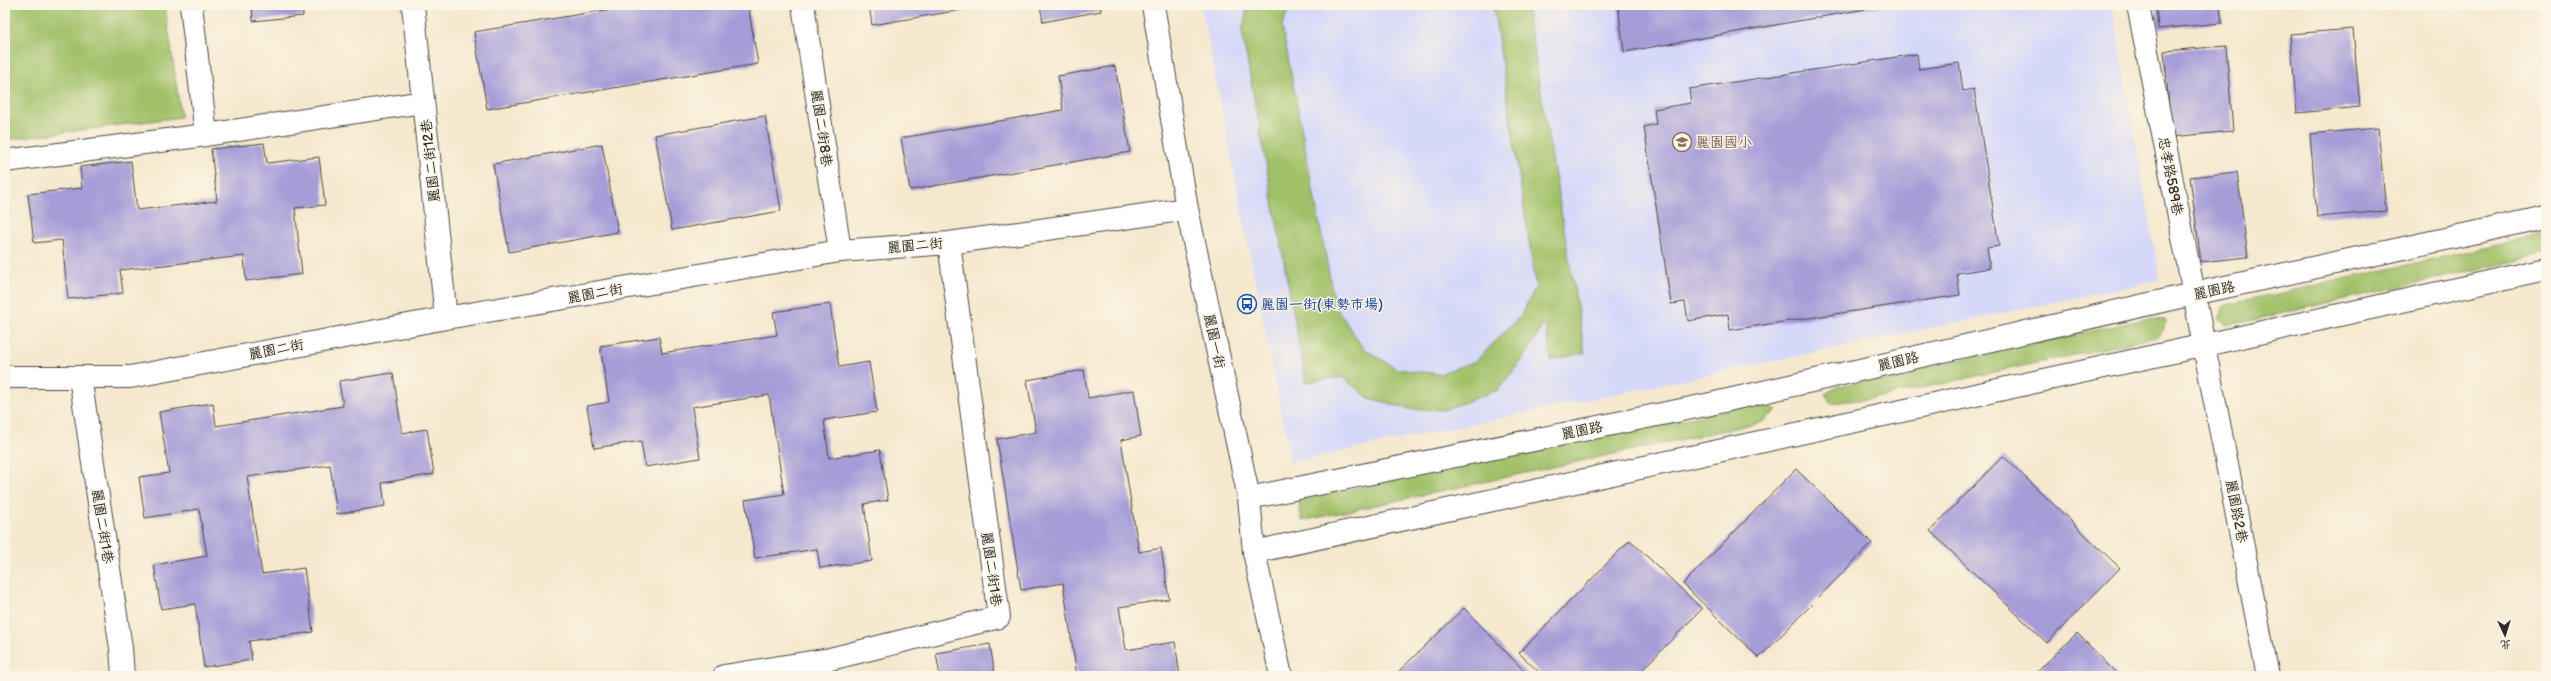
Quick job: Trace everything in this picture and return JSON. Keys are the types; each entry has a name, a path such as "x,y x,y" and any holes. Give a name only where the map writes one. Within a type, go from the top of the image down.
{"street":[{"path":"191,5 206,135"},
{"name":"麗園二街12巷","path":"413,5 446,318"},
{"name":"麗園二街8巷","path":"803,5 840,251"},
{"name":"麗園一街","path":"1153,5 1187,209 1249,498 1254,552 1281,676"},
{"name":"忠孝路589巷","path":"2138,5 2193,294 2205,346"},
{"path":"5,161 206,135 423,102"},
{"name":"麗園二街","path":"5,377 130,377 446,318 840,251 949,243 1187,209"},
{"name":"麗園路","path":"1249,498 1706,405 2193,294 2546,217"},
{"name":"麗園二街1巷","path":"724,676 830,659 999,618 949,243"},
{"path":"1254,552 2205,346 2546,269"},
{"name":"麗園路2巷","path":"2205,346 2268,676"},
{"name":"麗園二街1巷","path":"80,377 122,648 123,676"}],"shaded area":[{"name":"麗園國小","path":"1201,5 2112,5 2160,280 1291,462"}],"green space":[{"path":"5,5 165,5 181,117 5,140"},
{"path":"1248,5 1290,5 1282,26 1335,306 1363,348 1397,369 1439,374 1476,361 1521,315 1536,287 1493,5 1526,5 1585,353 1551,360 1545,322 1523,359 1498,390 1444,410 1410,409 1369,398 1342,377 1306,382 1242,32"},
{"path":"2546,234 2546,254 2225,326 2218,318 2223,306"},
{"path":"2146,319 2165,320 2164,329 2157,337 1875,398 1831,403 1825,394 1836,387"},
{"path":"1760,403 1777,410 1762,422 1302,521 1298,500"}],"building":[{"path":"252,5 302,5 303,16 253,21"},
{"path":"635,5 748,5 758,64 487,109 474,32"},
{"path":"869,5 985,5 985,6 872,25"},
{"path":"1040,5 1100,5 1101,11 1043,22"},
{"path":"1618,5 1882,5 1882,6 1624,52"},
{"path":"2156,5 2220,5 2222,23 2158,29"},
{"path":"2353,29 2360,107 2297,113 2290,34"},
{"path":"2226,46 2233,131 2172,137 2164,51"},
{"path":"1917,54 1919,69 1959,63 1963,91 1974,89 1999,246 1987,248 1990,268 1957,273 1960,295 1730,330 1728,314 1688,321 1685,302 1671,304 1644,127 1656,124 1654,109 1691,103 1689,89"},
{"path":"1115,66 1130,152 910,190 901,138 1063,110 1058,76"},
{"path":"765,116 781,211 672,230 655,135"},
{"path":"2378,128 2386,211 2317,217 2310,134"},
{"path":"264,143 267,163 319,157 325,205 295,208 302,274 246,281 244,256 120,270 123,293 68,299 62,240 34,243 28,194 82,188 80,167 131,161 137,210 217,201 211,149"},
{"path":"602,144 618,232 509,252 493,164"},
{"path":"2237,172 2248,257 2201,262 2190,177"},
{"path":"830,304 839,367 869,362 877,412 824,420 829,458 880,450 888,500 864,504 872,561 820,568 817,549 755,558 745,500 784,494 769,395 692,407 700,458 645,467 641,441 594,448 587,406 609,402 600,346 659,337 662,353 777,335 773,312"},
{"path":"1084,370 1088,398 1134,390 1141,436 1121,440 1139,552 1161,548 1169,599 1119,607 1126,650 1175,642 1180,676 1077,676 1063,583 1021,590 997,439 1036,432 1027,380"},
{"path":"393,373 402,433 427,429 434,474 382,483 385,506 337,514 330,465 247,477 262,574 304,568 313,632 249,641 252,660 204,667 195,604 161,609 154,565 207,556 199,509 145,518 139,477 169,473 159,412 213,403 216,426 343,406 339,381"},
{"path":"2003,456 2120,568 2047,643 1930,531"},
{"path":"1796,469 1872,543 1759,658 1683,584"},
{"path":"1630,540 1702,609 1636,676 1543,676 1519,653"},
{"path":"1464,608 1529,676 1394,676"},
{"path":"2077,633 2119,676 2033,676"},
{"path":"990,644 995,676 940,676 936,653"},
{"path":"838,671 839,676 810,676 810,675"}],"place":[{"name":"麗園國小","path":"1682,142"},
{"name":"麗園一街(東勢市場)","path":"1247,304"}]}
